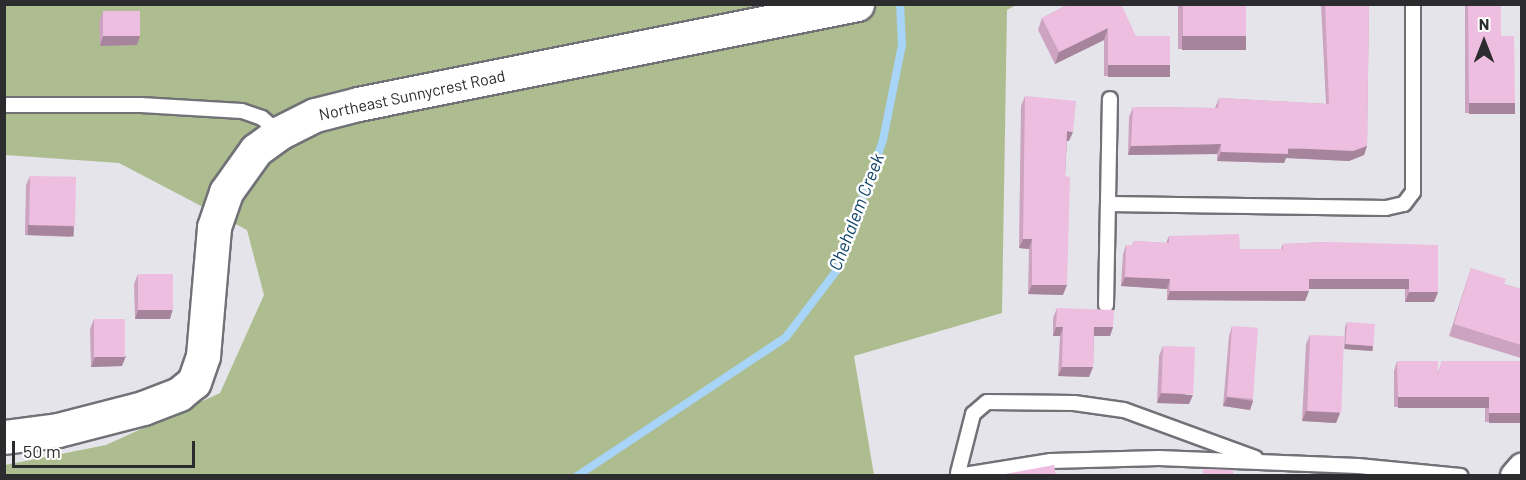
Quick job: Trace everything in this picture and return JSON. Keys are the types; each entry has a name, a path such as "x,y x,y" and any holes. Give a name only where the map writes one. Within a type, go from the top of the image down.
{"street":[{"name":"Northeast Sunnycrest Road","path":"4,437 58,430 143,408 178,394 194,382 203,356 214,227 226,192 256,150 279,133 315,115 358,104 767,25 857,4"},
{"path":"1515,476 1521,468"}],"lane":[{"path":"1108,204 1386,208 1404,204 1413,192 1413,4"},
{"path":"1106,305 1110,99"},
{"path":"4,105 141,105 242,111 262,118 279,133"},
{"path":"1265,462 1124,410 1074,403 987,402 973,414 958,474 1052,461 1159,458 1265,462 1461,476"}],"green space":[{"path":"4,5 1016,5 1007,10 1002,313 854,356 874,475 5,475 5,465 106,445 220,393 264,295 247,230 119,163 5,155"}],"building":[{"path":"1069,4 1121,4 1136,36 1170,36 1170,65 1108,65 1108,28 1059,52 1042,18"},
{"path":"1183,4 1246,4 1246,36 1183,36"},
{"path":"1325,4 1369,4 1367,146 1353,151 1288,148 1288,154 1221,152 1221,144 1131,146 1133,107 1218,108 1219,98 1329,104"},
{"path":"1468,4 1501,4 1501,36 1514,36 1515,103 1469,103"},
{"path":"103,11 140,11 140,36 103,36"},
{"path":"1025,96 1076,101 1073,132 1067,131 1065,176 1070,177 1067,285 1032,285 1032,239 1023,239"},
{"path":"30,176 76,177 75,226 29,225"},
{"path":"1239,234 1240,249 1283,249 1283,244 1328,242 1438,245 1438,292 1409,292 1409,279 1309,279 1309,291 1170,291 1170,279 1125,277 1126,245 1133,245 1134,241 1169,243 1169,236"},
{"path":"1471,268 1506,279 1504,284 1521,289 1521,345 1454,324"},
{"path":"138,274 173,274 173,310 138,310"},
{"path":"1057,308 1114,310 1113,327 1094,327 1093,367 1062,367 1063,327 1056,327"},
{"path":"94,319 125,319 125,357 94,357"},
{"path":"1347,322 1375,324 1373,346 1345,344"},
{"path":"1232,326 1258,328 1253,399 1227,397"},
{"path":"1310,335 1344,336 1341,412 1307,411"},
{"path":"1163,346 1195,347 1193,394 1161,393"},
{"path":"1397,361 1438,361 1438,375 1442,361 1521,361 1521,413 1489,413 1489,397 1398,397"},
{"path":"1054,465 1056,476 994,476"},
{"path":"1203,469 1233,470 1233,476 1203,476"}],"waterway":[{"name":"Chehalem Creek","path":"577,476 786,337 837,270 883,140 902,45 900,4"}]}
